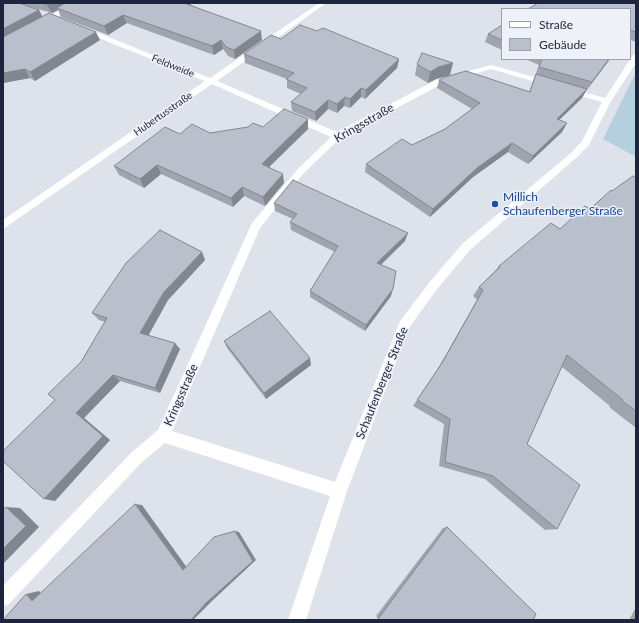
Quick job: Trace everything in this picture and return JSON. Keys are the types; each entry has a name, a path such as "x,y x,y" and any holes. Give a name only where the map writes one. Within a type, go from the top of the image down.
{"street":[{"path":"33,28 77,3"},
{"name":"Hubertusstraße","path":"3,225 323,3"},
{"name":"Feldweide","path":"73,26 211,81 337,136"},
{"name":"Schaufenberger Straße","path":"297,620 339,491 404,325 433,286 466,247 586,143 607,101 636,57"},
{"name":"Kringsstraße","path":"3,598 137,457 163,435 256,226 300,172 337,136 439,82 491,67 607,101"},
{"name":"Kringsstraße","path":"163,435 339,491"}],"shaded area":[{"path":"636,72 636,157 603,139"}],"building":[{"path":"3,3 19,3 39,10 3,29"},
{"path":"65,3 184,3 261,31 234,50 226,47 221,40 212,46 123,15 104,26 57,8"},
{"path":"538,3 636,3 636,32 631,30 631,8 530,8"},
{"path":"49,13 96,32 30,72 25,69 3,73 3,37"},
{"path":"300,25 317,31 323,28 399,59 366,90 361,88 350,99 345,97 337,104 328,100 315,112 291,102 307,88 286,79 294,73 244,54 271,35 281,39"},
{"path":"501,26 501,40 488,34"},
{"path":"422,53 453,63 438,67 430,72 417,64"},
{"path":"542,60 608,60 592,82 539,67"},
{"path":"466,71 530,92 536,74 587,89 557,119 567,123 533,156 512,143 477,168 433,209 366,164 402,139 412,145 445,129 480,103 439,80"},
{"path":"284,109 308,119 262,164 283,174 263,197 242,187 231,198 157,165 140,179 114,166 165,127 180,134 192,124 210,133 248,127 253,123 263,127"},
{"path":"633,176 636,178 636,411 567,355 527,444 580,485 557,529 493,476 445,462 450,419 417,400 442,363 483,290 479,287 500,267 499,266 551,223 560,229 585,206 590,209 611,190 612,191"},
{"path":"293,180 408,233 377,263 396,271 393,289 366,325 310,291 338,246 290,222 297,214 274,203"},
{"path":"160,230 202,252 164,292 140,333 175,343 155,388 113,375 76,413 103,436 44,499 3,461 3,451 55,400 48,394 81,362 107,318 92,313 126,263"},
{"path":"270,311 310,358 264,393 224,341"},
{"path":"135,504 183,570 214,537 235,531 253,561 206,603 191,620 3,620 26,594 32,601"},
{"path":"6,507 26,526 3,549 3,510"},
{"path":"447,527 536,614 533,620 378,619"}],"place":[{"name":"Millich Schaufenberger Straße","path":"495,204"}]}
